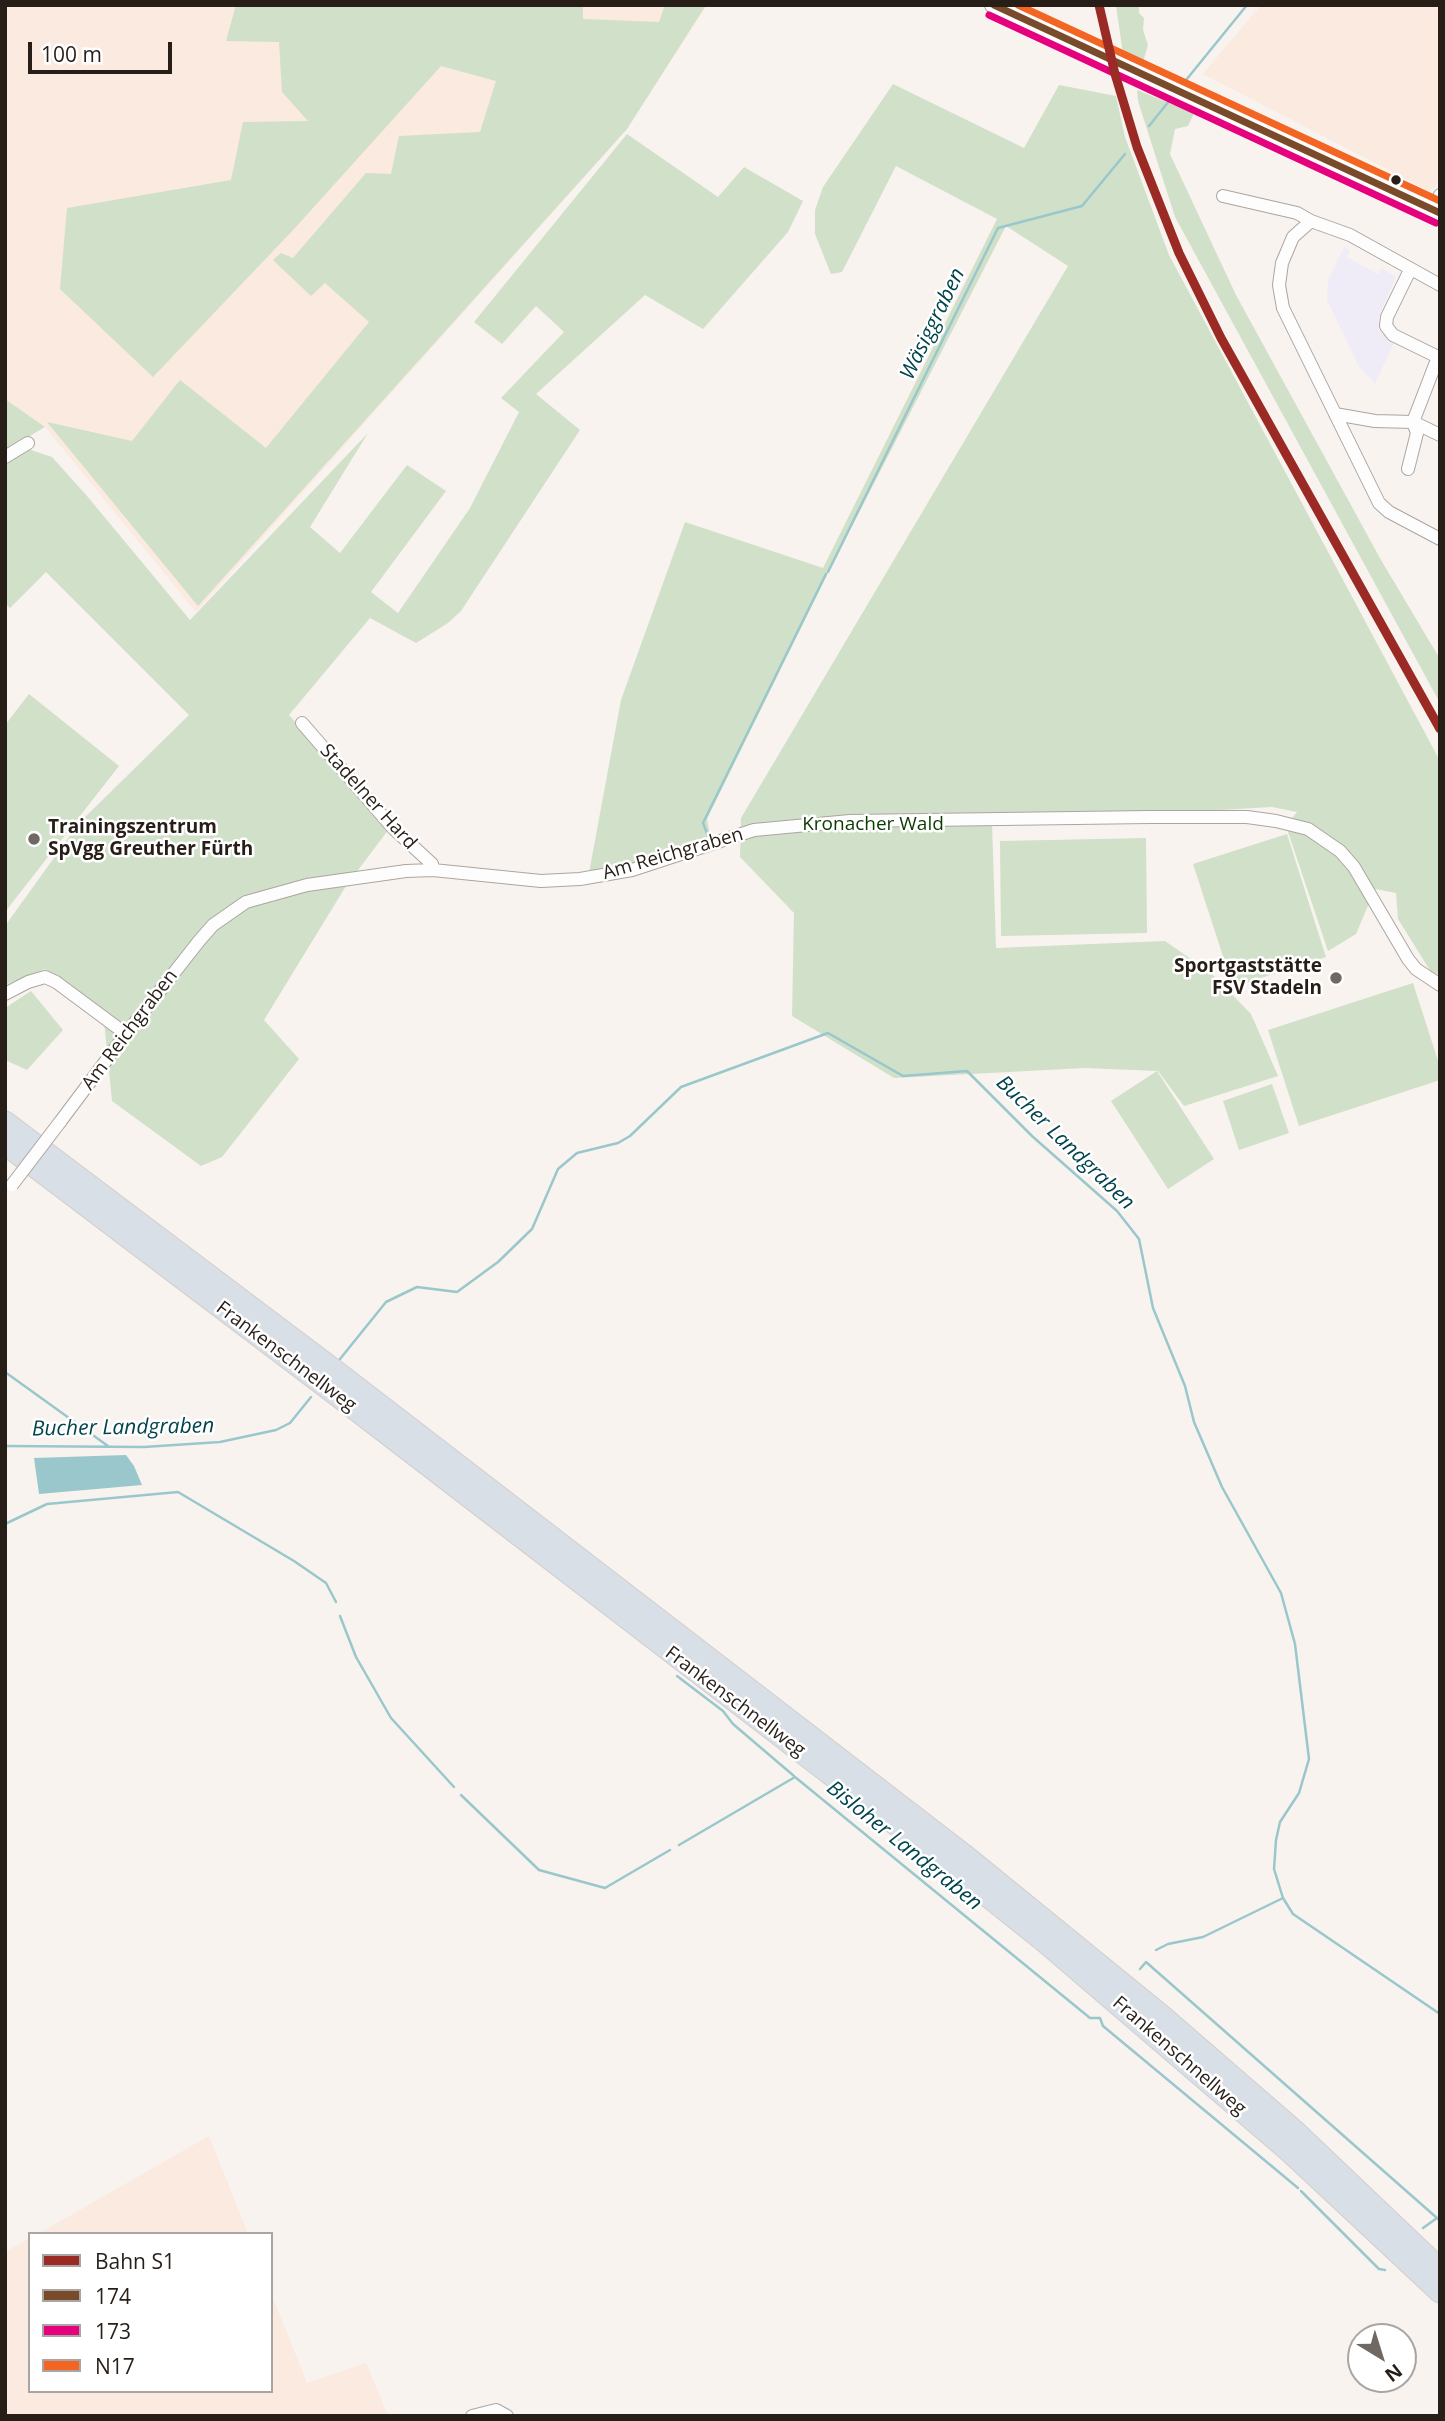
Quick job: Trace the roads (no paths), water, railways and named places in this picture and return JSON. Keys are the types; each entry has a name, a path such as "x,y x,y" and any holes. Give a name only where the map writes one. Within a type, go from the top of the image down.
{"highway":[{"name":"Frankenschnellweg","path":"5,1122 342,1376 973,1862 1162,2016 1297,2133 1440,2269"},
{"name":"Frankenschnellweg","path":"5,1144 334,1393 1045,1942 1290,2152 1440,2292"}],"main road":[{"path":"993,5 1437,206"}],"street":[{"path":"1223,196 1297,213 1350,235 1440,285"},
{"path":"1311,220 1293,237 1282,262 1279,285 1283,308 1379,503 1389,512 1440,539"},
{"path":"1408,469 1416,433 1413,422 1439,357 1393,335 1387,326 1387,317 1410,270"},
{"path":"1335,414 1375,421 1413,422 1440,435"},
{"path":"5,457 28,443"},
{"name":"Stadelner Hard","path":"302,723 393,828 432,864 433,870"},
{"name":"Am Reichgraben","path":"8,1189 213,925 246,902 307,885 406,871 433,870 541,881 580,879 632,870 754,830 850,821 1247,817 1308,829 1340,851 1354,867 1408,959 1416,969 1440,985"},
{"path":"5,994 45,977 56,982 126,1034"},
{"path":"472,2416 496,2410 507,2416"}],"water":[{"path":"126,1455 142,1485 39,1494 34,1458"}],"waterway":[{"name":"Wäsiggraben","path":"1182,85 1247,5"},
{"name":"Wäsiggraben","path":"1149,126 1173,96"},
{"name":"Wäsiggraben","path":"828,572 998,228 1082,206 1125,154"},
{"name":"Wäsiggraben","path":"708,836 703,823 826,574"},
{"name":"Bucher Landgraben","path":"340,1359 386,1302 417,1287 457,1292 498,1262 532,1229 558,1169 577,1153 618,1143 630,1136 681,1087 828,1033 903,1076 967,1071 1032,1136 1117,1211 1139,1239 1153,1308 1185,1386 1194,1422 1222,1487 1281,1593 1295,1644 1309,1759 1299,1793 1280,1822 1276,1840 1274,1869 1283,1898 1293,1914 1440,2014"},
{"path":"5,1372 108,1446"},
{"name":"Bucher Landgraben","path":"5,1446 144,1447 220,1442 276,1430 290,1423 311,1397"},
{"name":"Bisloher Landgraben","path":"5,1524 47,1504 178,1492 326,1583 336,1602"},
{"name":"Bisloher Landgraben","path":"340,1616 356,1657 391,1718 454,1787"},
{"path":"677,1676 723,1711 733,1724 794,1776"},
{"name":"Bisloher Landgraben","path":"679,1845 795,1777 1090,2018 1100,2018 1103,2026 1298,2188"},
{"name":"Bisloher Landgraben","path":"461,1795 539,1870 605,1888 670,1850"},
{"name":"Bisloher Landgraben","path":"1156,1950 1168,1944 1203,1937 1283,1898"},
{"path":"1140,1969 1146,1962 1437,2218"},
{"path":"1301,2191 1379,2269 1385,2270"},
{"path":"1423,2228 1437,2218 1440,2221"}],"rail line":[{"name":"S1","path":"1099,5 1115,74 1137,147 1179,253 1221,338 1440,729"}],"place":[{"name":"Trainingszentrum SpVgg Greuther Fürth","path":"34,839"},
{"name":"Sportgaststätte FSV Stadeln","path":"1336,978"}],"park label":[{"name":"Kronacher Wald","path":"873,825"}]}
